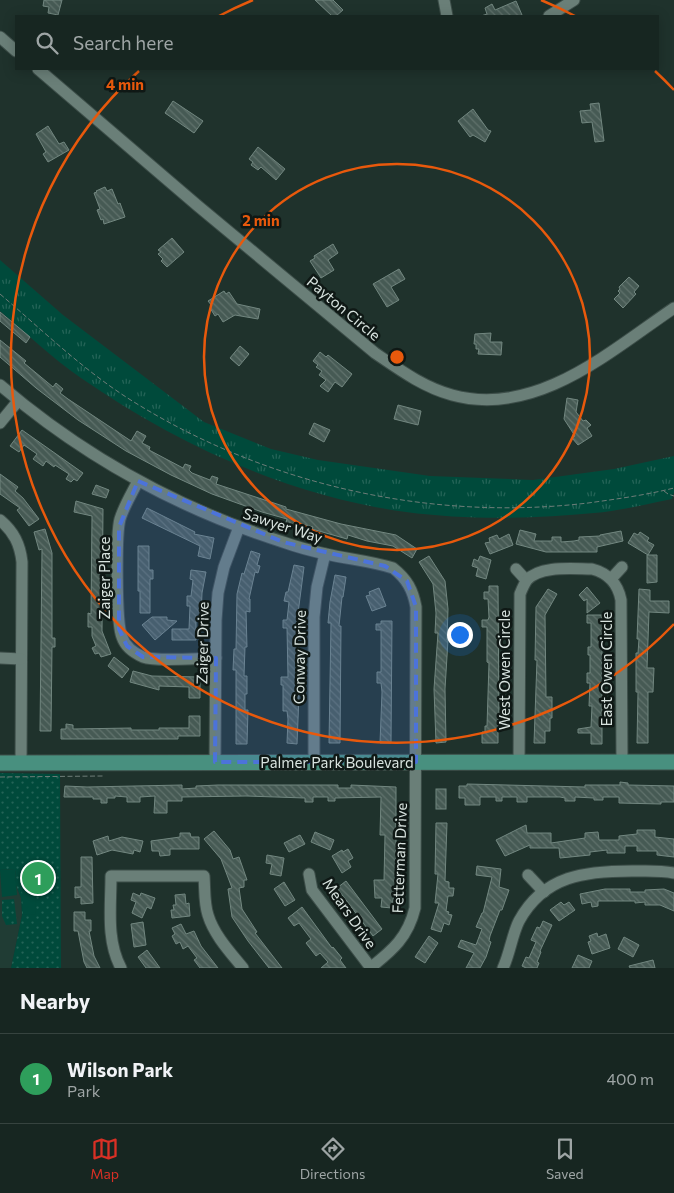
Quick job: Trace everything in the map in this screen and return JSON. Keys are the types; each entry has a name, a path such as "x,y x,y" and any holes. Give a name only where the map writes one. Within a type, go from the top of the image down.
{"main road":[{"name":"Palmer Park Boulevard","path":"0,763 674,762"}],"street":[{"path":"444,0 447,15"},
{"path":"551,15 574,0"},
{"path":"0,37 15,50"},
{"name":"Payton Circle","path":"39,70 376,354 406,375 451,394 486,400 524,395 548,387 575,375 674,308"},
{"name":"Sawyer Way","path":"0,385 18,401 94,455 138,481 189,506 239,527 325,554 393,568 401,574 411,587 416,608 416,762"},
{"path":"0,423 18,401"},
{"name":"Zaiger Place","path":"138,481 124,509 119,527 118,618 122,638 127,646 144,657 154,659 216,658"},
{"path":"0,520 13,533 20,549 22,562 21,763"},
{"name":"Zaiger Drive","path":"215,762 218,593 224,567 239,527"},
{"name":"Conway Drive","path":"314,762 314,618 317,587 325,554"},
{"path":"516,569 526,580 540,572 568,569 598,570 611,579 622,567"},
{"name":"East Owen Circle","path":"611,579 616,584 621,600 622,761"},
{"name":"West Owen Circle","path":"519,762 519,602 526,580"},
{"path":"0,658 21,659"},
{"name":"Fetterman Drive","path":"370,968 387,954 407,933 414,914 416,896 416,762"},
{"path":"503,968 520,921 532,903 544,892 565,879 587,872 600,871 674,873"},
{"name":"Mears Drive","path":"308,874 312,890 370,968"},
{"path":"528,875 544,892"},
{"path":"120,968 111,941 111,876 204,876 208,916 218,936 243,968"}],"path":[{"path":"0,294 82,366 133,401 225,450 314,482 397,500 482,507 560,506 674,488"},
{"path":"664,490 674,496"},
{"path":"0,777 103,776"}],"highlighted area":[{"path":"138,481 283,542 385,566 407,581 416,607 416,762 215,762 216,658 143,657 127,646 119,629 119,527"}],"shaded area":[{"path":"15,869 16,885 21,898 22,915 11,968 0,968 0,870"}],"green space":[{"path":"0,260 63,315 204,422 271,449 318,460 430,476 533,480 614,469 674,456 674,492 672,499 614,511 571,515 500,518 429,515 362,504 320,494 277,480 196,446 156,425 81,378 60,362 0,311"},
{"path":"0,773 60,774 61,968 11,968 22,915 21,898 16,885 15,869 0,870"},
{"path":"15,869 17,895 2,897 0,870"},
{"path":"35,887 36,914 23,915 22,888"},
{"path":"14,899 17,924 6,925 2,916 2,900"}],"building":[{"path":"44,0 62,0 58,15 48,13 49,7 43,6"},
{"path":"315,0 333,0 343,10 337,15 331,15"},
{"path":"516,1 522,15 484,15 487,14 485,8 492,4 495,10"},
{"path":"173,101 203,121 194,133 165,113"},
{"path":"599,103 604,141 595,142 592,122 582,123 580,111 591,110 590,104"},
{"path":"473,109 488,130 491,131 485,142 473,135 470,137 458,121"},
{"path":"48,126 59,144 64,142 69,150 48,162 43,154 46,152 36,134"},
{"path":"258,147 285,169 276,180 261,167 258,170 251,165 253,162 249,159"},
{"path":"105,187 107,191 112,189 125,217 104,224 97,210 100,209 94,193"},
{"path":"172,238 184,252 167,267 161,261 163,259 158,254 161,252 158,250"},
{"path":"333,244 338,253 328,260 334,270 321,278 310,261 315,258 314,256"},
{"path":"399,269 405,279 391,287 399,300 387,307 373,284"},
{"path":"629,277 639,286 634,292 636,294 623,308 614,299 620,293 618,291 619,287"},
{"path":"224,291 226,294 229,292 237,304 260,309 258,319 235,315 223,322 218,314 215,316 210,308 212,306 208,301"},
{"path":"0,312 30,337 26,343 0,321"},
{"path":"491,333 490,342 502,342 501,355 478,354 479,349 476,349 476,344 474,344 475,334"},
{"path":"0,340 26,361 24,363 53,387 56,383 63,389 60,393 68,399 131,441 137,431 146,436 142,443 150,447 149,450 183,468 185,464 191,466 189,470 192,473 210,480 212,476 218,478 216,484 286,507 286,509 341,524 396,535 417,549 412,558 393,546 348,535 347,539 294,522 293,528 285,526 287,519 212,494 171,475 126,451 78,420 36,388 0,357"},
{"path":"240,346 249,354 239,366 230,358"},
{"path":"320,352 326,357 328,355 352,374 342,387 335,382 328,392 320,386 326,380 319,375 322,371 316,367 318,365 313,361"},
{"path":"567,398 578,400 576,412 583,421 586,420 591,425 587,428 592,436 578,445 572,438 575,436 564,419"},
{"path":"398,405 421,411 418,425 394,419"},
{"path":"314,423 330,430 324,442 309,434"},
{"path":"22,430 83,473 77,481 74,479 71,482 66,479 69,474 46,461 43,466 33,459 37,454 24,445 19,452 10,446"},
{"path":"0,474 18,487 15,491 23,498 39,519 29,526 17,510 20,508 0,494"},
{"path":"96,485 109,490 106,498 92,494"},
{"path":"76,501 103,509 102,631 111,654 101,657 99,653 95,654 92,648 96,646 92,636 92,627 88,627 88,613 91,614 92,516 74,512"},
{"path":"147,508 195,532 194,534 214,538 210,559 198,556 200,546 142,518"},
{"path":"45,529 52,553 52,638 55,638 55,647 52,647 51,731 40,731 42,549 39,550 34,532"},
{"path":"520,530 536,534 534,541 552,541 552,537 561,537 561,542 579,540 579,537 600,536 621,531 623,541 597,547 597,552 546,552 516,544"},
{"path":"640,532 649,538 647,541 654,545 648,555 628,543 634,533 638,535"},
{"path":"509,534 513,545 490,554 485,543 490,542 489,538 497,535 499,539"},
{"path":"138,546 149,546 149,570 153,570 153,579 150,579 150,613 140,613"},
{"path":"251,551 260,554 257,565 260,566 258,573 255,572 249,599 250,612 246,611 247,647 245,647 244,676 247,676 245,710 248,710 247,744 236,744 236,670 233,670 234,649 236,649 237,594 242,573 244,574"},
{"path":"647,555 657,555 657,582 647,583"},
{"path":"429,556 445,581 448,609 445,689 446,742 436,743 434,689 438,633 435,633 436,613 433,584 419,562"},
{"path":"480,556 491,560 486,579 476,576 478,568 472,566 474,559 478,561"},
{"path":"294,565 304,567 297,621 299,695 297,744 287,743 288,719 287,711 283,711 283,685 281,685 281,677 288,677 287,628 283,628 283,620 287,620 289,602 284,601"},
{"path":"191,570 206,572 202,593 201,617 196,617 196,640 172,640 172,629 189,629 190,606 187,606 187,596 191,596 193,580 190,579"},
{"path":"335,575 346,577 339,626 341,626 340,743 329,743 331,623 328,623"},
{"path":"489,586 498,586 498,743 482,743 482,732 485,732 485,726 487,726 489,663 487,662 487,627 482,627 482,620 488,620 489,617 488,599 484,599 484,592 489,592"},
{"path":"587,587 600,603 587,613 587,599 584,601 579,595"},
{"path":"379,588 386,606 372,611 366,596 370,595 369,592"},
{"path":"548,589 557,594 545,615 546,697 552,697 552,718 550,718 550,731 545,731 545,743 534,743 537,660 535,660 536,607"},
{"path":"639,589 650,590 650,601 669,601 669,613 649,612 647,668 654,668 653,692 648,692 648,743 637,743 638,692 636,692 636,653 638,653 639,639 637,639"},
{"path":"587,615 602,615 602,744 591,744 591,733 578,733 578,729 591,727 592,706 589,706 590,683 587,683 587,673 590,673 588,647 591,647 591,623 587,623"},
{"path":"152,617 167,617 167,620 177,621 155,640 142,625"},
{"path":"381,621 392,621 391,743 380,743 382,692 381,683 377,683 377,672 381,672 381,630 376,630 376,624 381,624"},
{"path":"114,657 129,669 122,678 108,666"},
{"path":"133,671 152,676 200,677 200,698 189,698 189,687 159,686 159,690 130,682"},
{"path":"189,716 200,716 200,736 178,736 178,739 61,739 61,729 66,729 66,724 73,725 73,729 131,728 131,730 159,730 159,728 189,728"},
{"path":"620,782 628,783 628,785 674,786 674,802 661,802 661,804 619,803 619,797 603,797 603,800 594,800 594,798 575,797 575,801 565,801 565,798 560,797 527,797 527,802 517,802 517,797 502,797 502,801 496,801 496,797 480,797 480,805 465,805 465,798 459,798 459,786 467,786 467,784 585,787 585,785 620,785"},
{"path":"182,785 182,789 218,785 338,785 338,788 351,788 351,785 396,787 396,878 392,908 381,907 382,898 375,898 374,880 384,880 385,835 380,835 381,797 335,798 335,801 328,801 328,797 313,797 313,802 305,802 305,798 246,796 182,797 182,801 167,801 167,813 154,813 155,796 140,797 140,802 127,802 127,797 115,796 115,798 107,798 107,803 101,803 101,799 93,799 93,797 64,797 65,786"},
{"path":"436,789 446,789 446,809 436,809"},
{"path":"436,823 447,823 445,881 449,882 449,888 454,888 453,896 448,896 446,911 452,915 449,925 444,923 441,932 431,929 439,903 435,903 438,874 435,874"},
{"path":"526,825 527,833 551,833 551,843 585,838 585,833 598,832 599,840 619,840 619,836 637,834 637,830 655,830 655,837 674,839 674,857 657,855 657,851 637,851 637,846 625,846 625,853 607,853 607,850 590,852 590,855 560,858 559,848 530,848 530,845 505,856 496,840"},
{"path":"214,831 230,850 233,859 239,857 247,880 244,880 244,887 239,888 242,909 257,932 255,933 282,968 269,968 232,917 228,889 232,888 221,859 204,839"},
{"path":"315,832 334,840 330,850 311,842"},
{"path":"180,833 190,833 191,837 199,837 199,849 170,849 170,855 160,856 159,851 152,851 151,841 180,837"},
{"path":"300,835 305,844 289,852 284,843"},
{"path":"108,836 109,841 122,837 143,841 140,852 134,850 133,854 112,850 97,855 93,841"},
{"path":"348,849 353,858 348,861 351,867 342,873 332,856"},
{"path":"267,855 284,858 281,876 270,874 272,864 266,863"},
{"path":"81,857 92,857 93,903 81,904 81,897 75,898 75,887 81,887"},
{"path":"477,866 501,869 499,887 509,890 490,936 489,941 491,942 486,957 480,968 466,968 474,953 458,947 461,940 476,945 482,929 476,927 483,913 492,877 476,875"},
{"path":"346,881 382,929 373,936 337,888"},
{"path":"284,882 295,900 285,906 274,889"},
{"path":"605,889 630,889 630,892 645,892 645,890 664,889 674,893 674,911 660,905 645,905 645,902 635,903 635,901 598,901 598,906 592,907 591,902 582,904 580,894"},
{"path":"133,893 140,896 141,893 155,898 151,909 147,907 142,918 132,913 136,902 131,900"},
{"path":"185,894 186,904 189,903 190,916 172,918 171,910 174,910 173,905 176,905 175,895"},
{"path":"561,902 564,905 569,902 575,910 559,921 550,910"},
{"path":"302,907 332,948 342,958 340,960 346,968 321,968 328,962 320,953 316,956 306,943 311,939 299,923 294,926 288,918"},
{"path":"74,912 85,912 85,920 91,920 91,931 89,931 94,956 100,968 87,968 84,962 78,931 74,931"},
{"path":"543,921 552,925 540,951 537,962 539,963 537,968 526,968 522,966 526,957 529,958 536,942 531,940 537,927 540,928"},
{"path":"143,922 146,945 134,947 131,924"},
{"path":"181,924 186,934 194,931 201,946 218,968 200,968 194,960 197,958 188,946 183,949 180,942 176,944 172,936 175,934 172,928"},
{"path":"597,933 598,937 606,934 610,948 592,954 588,942 591,941 589,936"},
{"path":"429,936 438,943 425,963 415,957"},
{"path":"624,937 639,945 633,957 618,949"},
{"path":"147,950 160,968 146,968 138,957"},
{"path":"578,955 592,961 589,968 572,968"},
{"path":"653,960 655,968 630,968 629,966"}],"place":[{"name":"Wilson Park","path":"38,878"}]}
